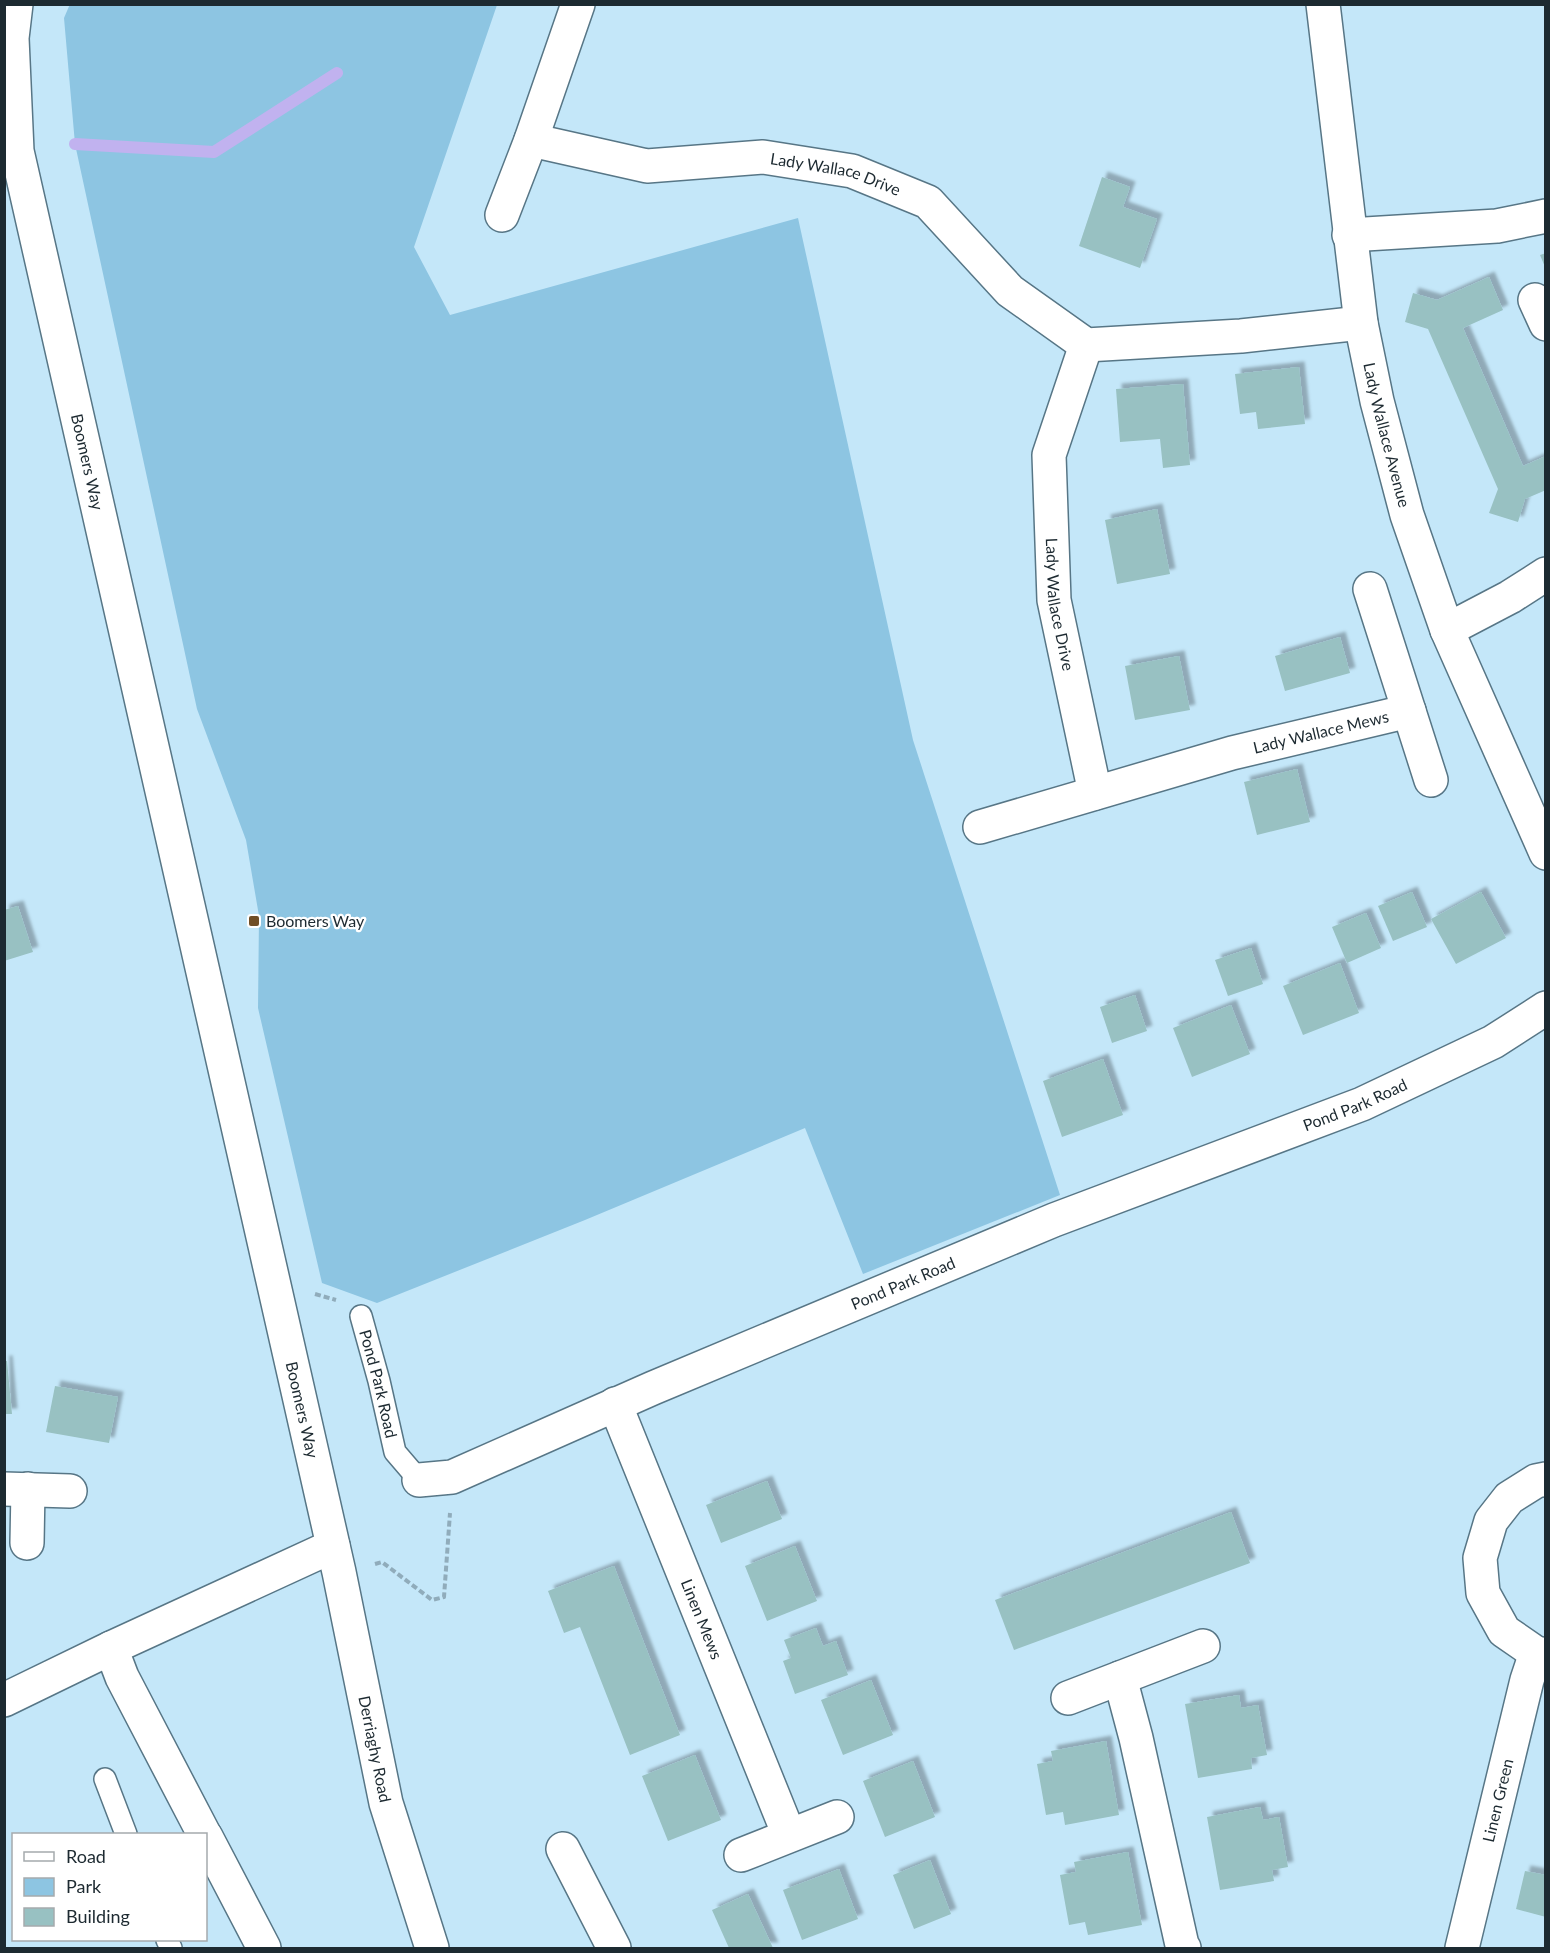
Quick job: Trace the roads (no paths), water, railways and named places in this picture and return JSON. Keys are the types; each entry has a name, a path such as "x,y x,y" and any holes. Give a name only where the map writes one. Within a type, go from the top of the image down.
{"street":[{"name":"Boomers Way","path":"16,4 12,38 11,137 336,1559"},
{"path":"502,215 531,140 578,4"},
{"name":"Lady Wallace Avenue","path":"1323,4 1349,235 1361,323 1377,401 1407,515 1447,630 1545,853"},
{"name":"Lady Wallace Drive","path":"531,140 647,166 763,157 852,171 928,202 1010,291 1086,345 1049,455 1054,600 1095,793"},
{"path":"1349,235 1497,226 1545,216"},
{"path":"1086,345 1241,336 1361,323"},
{"path":"1447,630 1510,597 1545,574"},
{"name":"Lady Wallace Mews","path":"1370,589 1431,780"},
{"name":"Lady Wallace Mews","path":"1095,793 1232,753 1409,711"},
{"path":"980,827 1095,793"},
{"name":"Pond Park Road","path":"419,1480 452,1477 615,1404 1054,1220 1362,1104 1493,1042 1545,1008"},
{"name":"Linen Mews","path":"615,1404 789,1835"},
{"name":"Linen Green","path":"1462,1948 1527,1680 1541,1654 1504,1631 1483,1593 1480,1558 1491,1521 1509,1498 1536,1481 1545,1479"},
{"path":"27,1543 16,1489 70,1491"},
{"path":"4,1700 111,1648 336,1559"},
{"name":"Derriaghy Road","path":"336,1559 386,1803 432,1948"},
{"path":"1068,1698 1203,1646"},
{"path":"111,1648 122,1677 203,1833"},
{"path":"1120,1678 1184,1948"},
{"path":"741,1855 837,1817"},
{"path":"207,1840 264,1948"},
{"path":"563,1850 614,1948"}],"lane":[{"name":"Pond Park Road","path":"361,1316 395,1452 419,1480"},
{"path":"105,1779 126,1833"}],"waterway":[{"path":"75,144 214,152 337,73"}],"place":[{"name":"Boomers Way","path":"254,921"}]}
